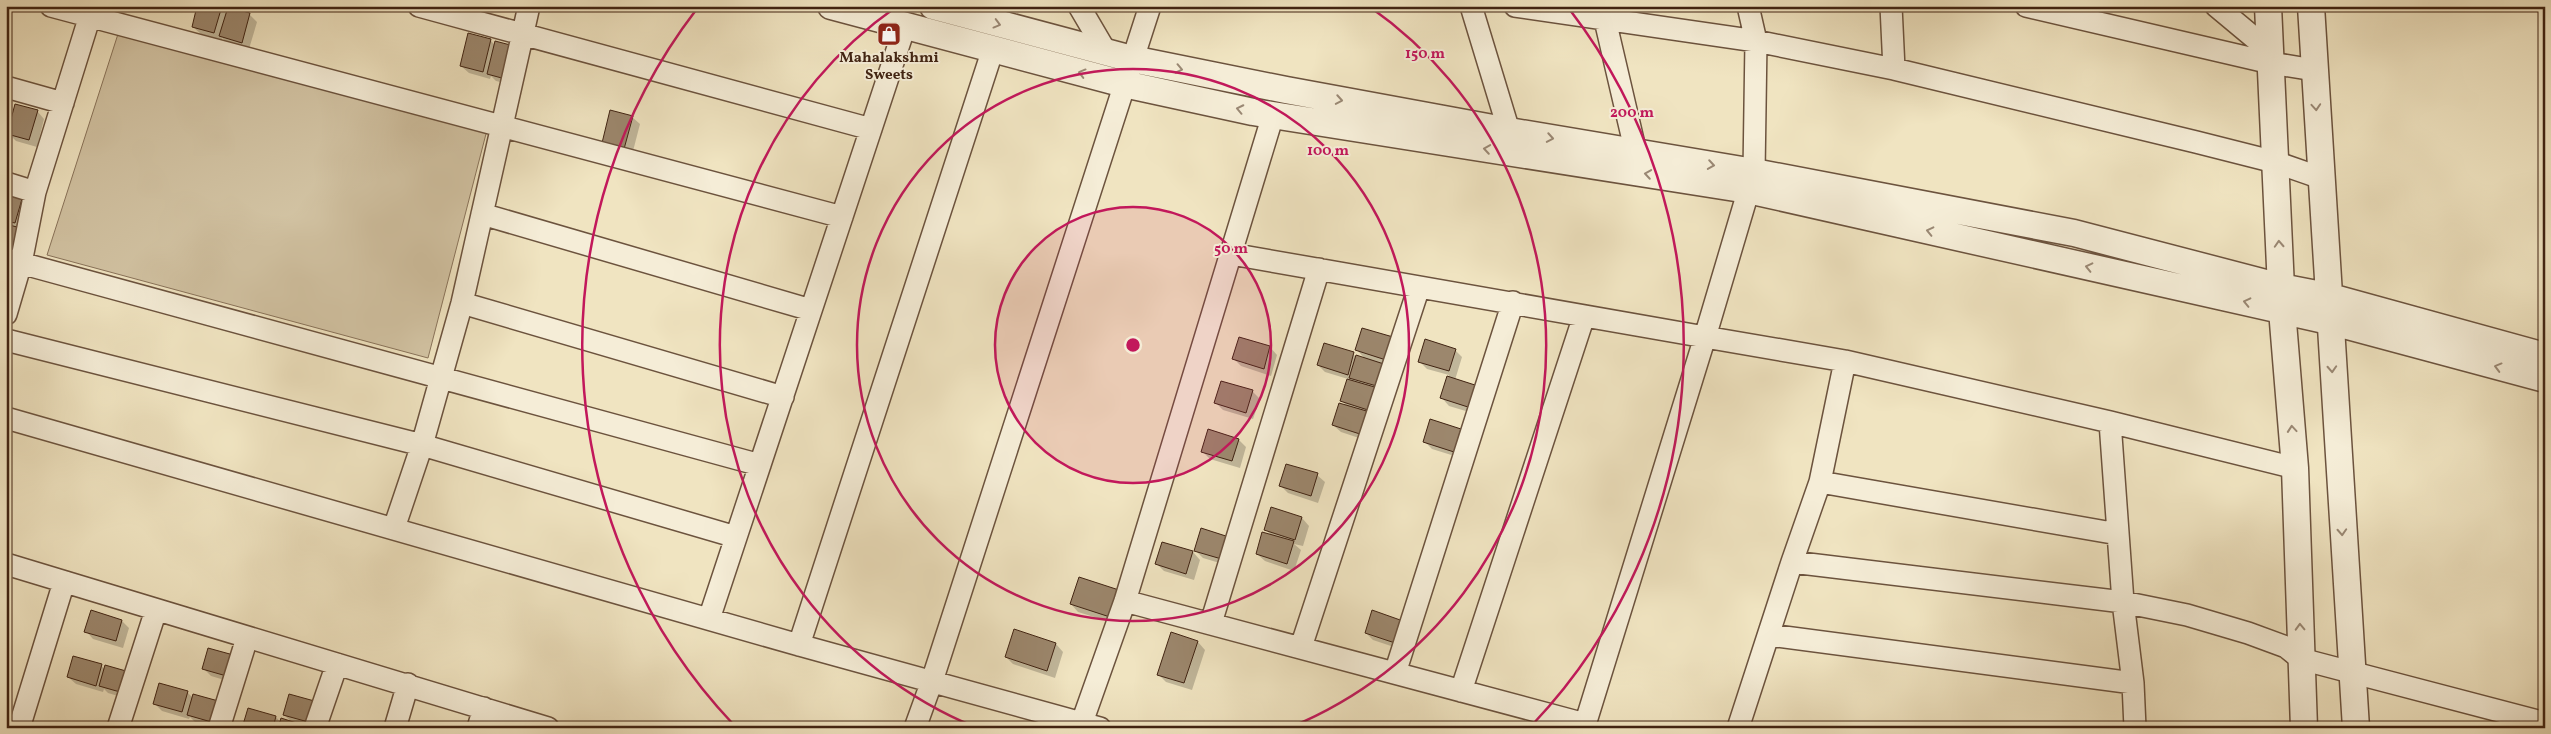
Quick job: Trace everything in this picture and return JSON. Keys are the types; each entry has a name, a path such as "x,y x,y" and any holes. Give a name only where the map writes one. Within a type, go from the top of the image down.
{"street":[{"path":"52,6 91,12 502,126 842,217"},
{"path":"419,6 870,129"},
{"path":"394,528 422,445 462,303 529,6"},
{"path":"831,6 1124,84 1273,116 1751,181"},
{"path":"933,6 1132,59 1286,90 1636,153 1751,181 2545,356"},
{"path":"1079,6 1106,52"},
{"path":"915,728 932,681 1150,6"},
{"path":"1471,6 1509,131"},
{"path":"1515,6 1604,13 1894,69 2275,162 2321,178"},
{"path":"1125,601 1301,647 1584,726 1706,336 1751,181 1756,41 1748,6"},
{"path":"1891,6 1894,69"},
{"path":"2026,6 2271,57 2314,70"},
{"path":"2216,6 2271,57"},
{"path":"2268,6 2281,298 2296,468 2304,728"},
{"path":"2311,6 2350,670 2356,728"},
{"path":"6,314 13,261 91,12"},
{"path":"1604,13 1636,153"},
{"path":"709,619 905,26"},
{"path":"799,645 993,49"},
{"path":"6,86 63,103"},
{"path":"6,418 1087,726 1273,116"},
{"path":"6,183 35,192"},
{"path":"482,214 811,310"},
{"path":"1231,254 1845,361 2110,422 2296,468"},
{"path":"13,261 440,376 760,465"},
{"path":"1211,623 1319,269"},
{"path":"1301,647 1419,287"},
{"path":"1395,673 1513,302"},
{"path":"462,303 783,397"},
{"path":"2328,308 2545,380"},
{"path":"1461,691 1584,316"},
{"path":"6,340 422,445 736,538"},
{"path":"1738,728 1820,482 1845,361"},
{"path":"2110,422 2123,602 2133,683 2135,728"},
{"path":"1820,482 2118,534"},
{"path":"1792,562 2123,602 2187,615 2276,642 2301,659 2350,670 2545,724"},
{"path":"6,564 247,638 408,684 481,718 548,728"},
{"path":"19,728 64,582"},
{"path":"118,728 156,610"},
{"path":"1769,635 2133,683"},
{"path":"219,728 247,638"},
{"path":"316,728 337,664"},
{"path":"395,728 408,684"}],"shaded area":[{"path":"118,34 487,130 428,358 47,255"}],"building":[{"path":"197,6 222,6 214,33 192,27"},
{"path":"228,7 250,13 242,43 219,36"},
{"path":"468,33 491,39 483,72 460,66"},
{"path":"495,41 518,47 509,80 487,74"},
{"path":"15,104 38,110 29,140 7,134"},
{"path":"610,110 633,116 624,149 602,143"},
{"path":"9,195 22,199 15,223 6,221"},
{"path":"6,224 24,229 17,254 6,251"},
{"path":"1362,328 1393,337 1386,360 1355,350"},
{"path":"1239,337 1270,346 1264,369 1232,359"},
{"path":"1425,339 1456,349 1449,371 1418,362"},
{"path":"1324,343 1354,352 1348,375 1317,365"},
{"path":"1356,355 1387,365 1380,387 1349,378"},
{"path":"1447,376 1478,386 1471,408 1440,398"},
{"path":"1347,379 1378,388 1371,411 1340,401"},
{"path":"1221,381 1253,390 1246,413 1214,403"},
{"path":"1339,403 1370,412 1363,435 1332,425"},
{"path":"1430,419 1461,429 1454,452 1423,442"},
{"path":"1208,429 1239,439 1232,461 1201,452"},
{"path":"1286,464 1318,473 1311,496 1279,486"},
{"path":"1271,507 1302,517 1295,540 1264,530"},
{"path":"1201,528 1232,538 1225,560 1194,551"},
{"path":"1262,532 1294,541 1287,564 1256,554"},
{"path":"1162,542 1193,551 1186,574 1155,564"},
{"path":"1079,577 1122,591 1113,618 1070,604"},
{"path":"91,610 122,620 116,641 84,632"},
{"path":"1372,610 1403,621 1395,643 1365,633"},
{"path":"1014,629 1056,643 1047,671 1005,657"},
{"path":"1171,632 1198,641 1184,683 1157,675"},
{"path":"208,648 237,656 230,677 202,669"},
{"path":"73,656 102,664 96,686 67,677"},
{"path":"105,665 133,673 127,694 99,686"},
{"path":"159,683 188,691 182,712 153,704"},
{"path":"193,694 222,702 215,723 187,715"},
{"path":"289,694 318,702 312,723 283,715"},
{"path":"248,708 276,716 273,728 242,728"},
{"path":"6,713 17,716 13,728 6,728"},
{"path":"281,718 309,727 309,728 278,728"},
{"path":"44,723 61,728 42,728"}],"place":[{"name":"Mahalakshmi Sweets","path":"889,34"}]}
